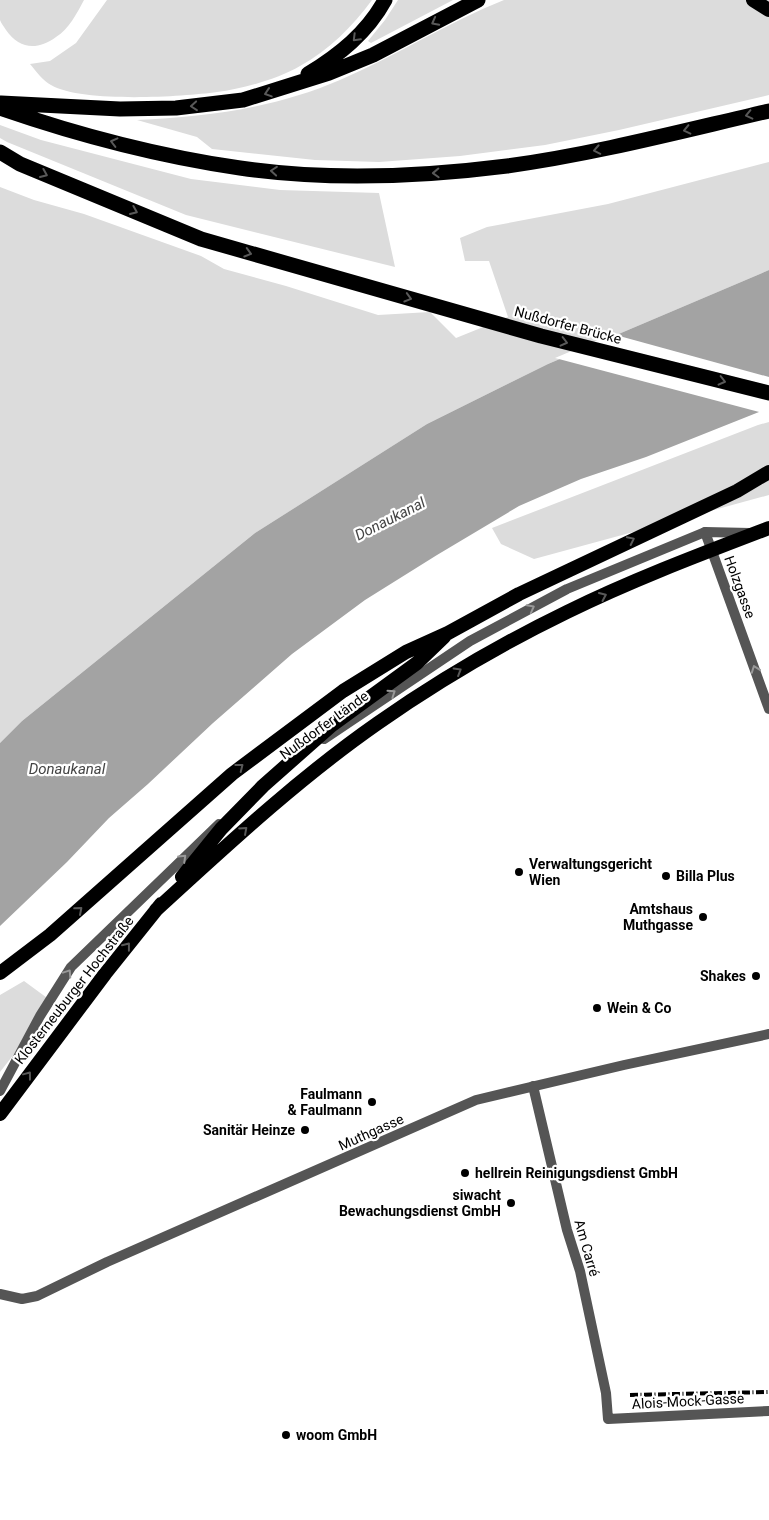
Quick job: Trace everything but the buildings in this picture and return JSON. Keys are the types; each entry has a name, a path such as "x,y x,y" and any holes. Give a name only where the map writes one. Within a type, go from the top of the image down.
{"highway":[{"path":"293,84 345,49 365,29 385,0"},
{"path":"0,103 120,109 176,108 243,100 329,73 373,55 478,0"},
{"path":"753,0 769,10"},
{"path":"0,108 46,124 178,158 242,168 356,176 444,173 509,166 645,140 769,111"},
{"name":"Nußdorfer Brücke","path":"0,152 20,164 201,239 542,336 769,392"},
{"path":"0,973 50,935 225,780 343,691 406,652 448,633 519,594 737,491 769,472"},
{"path":"156,910 248,827 322,766 377,724 453,674 568,611 676,564 769,528"},
{"path":"156,910 221,829 263,786 332,725 417,663 448,633"},
{"name":"Klosterneuburger Hochstraße","path":"0,1114 105,974 156,910"}],"street":[{"name":"Nußdorfer Lände","path":"0,1091 40,1016 71,967 212,830 326,738 470,641 567,590 705,532 769,534"},
{"name":"Holzgasse","path":"705,532 769,709"},
{"name":"Muthgasse","path":"0,1294 22,1299 38,1296 107,1262 476,1100 769,1034"},
{"name":"Am Carré","path":"533,1086 567,1230 580,1271 602,1369 608,1420"},
{"name":"Alois-Mock-Gasse","path":"608,1420 769,1411"}],"shaded area":[{"path":"0,0 84,0 61,34 42,44 29,46 17,41 6,30 0,20"},
{"path":"107,0 372,0 348,29 311,60 291,71 248,86 201,94 132,97 66,91 48,83 30,64 50,61 76,43"},
{"path":"398,0 453,0 371,43 368,41"},
{"path":"504,0 769,0 769,95 545,145 460,156 379,162 315,160 212,149 197,137 137,120 214,113 291,98 361,71 463,18"},
{"path":"0,125 41,140 191,179 280,190 379,193 395,267 186,215 7,142 0,138"},
{"path":"769,162 769,270 548,364 427,424 255,533 22,721 0,743 0,187 34,200 84,214 201,256 224,269 378,315 430,312 456,338 508,317 489,261 465,261 460,238 487,227 608,204"},
{"path":"769,422 769,495 534,559 501,544 492,528 758,425"},
{"path":"24,981 54,1003 0,1072 0,995"}],"water":[{"name":"Donaukanal","path":"769,270 769,408 646,457 581,479 519,506 365,600 292,654 213,723 109,818 67,862 0,926 0,743 22,721 255,533 427,424 548,364"}],"pier":[{"path":"612,334 769,377 769,411 763,413 555,358"}],"railway":[{"path":"630,1395 769,1392"}],"place":[{"name":"Verwaltungsgericht Wien","path":"519,872"},
{"name":"Billa Plus","path":"666,876"},
{"name":"Amtshaus Muthgasse","path":"703,917"},
{"name":"Shakes","path":"756,976"},
{"name":"Wein & Co","path":"597,1008"},
{"name":"Faulmann & Faulmann","path":"372,1102"},
{"name":"Sanitär Heinze","path":"305,1130"},
{"name":"hellrein Reinigungsdienst GmbH","path":"465,1173"},
{"name":"siwacht Bewachungsdienst GmbH","path":"511,1203"},
{"name":"woom GmbH","path":"286,1435"}]}
